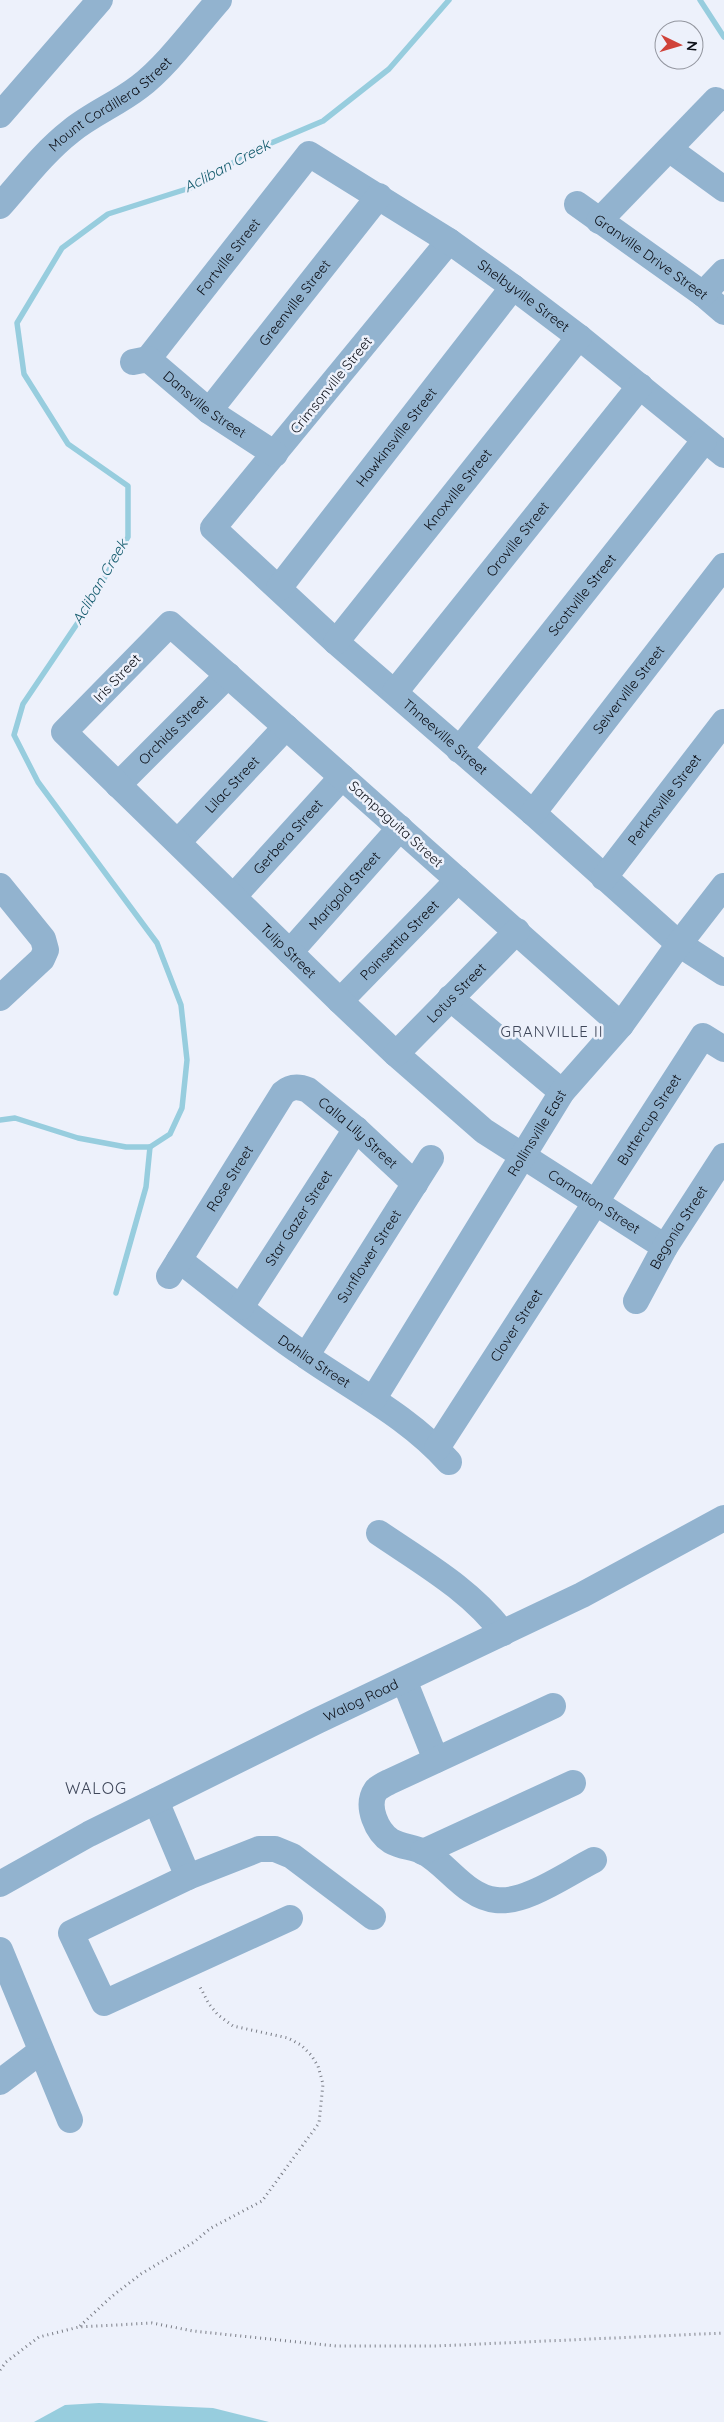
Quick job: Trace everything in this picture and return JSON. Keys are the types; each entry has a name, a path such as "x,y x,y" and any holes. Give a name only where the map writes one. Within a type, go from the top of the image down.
{"street":[{"path":"0,115 100,0"},
{"name":"Mount Cordillera Street","path":"0,206 52,148 69,132 91,116 138,88 219,0"},
{"path":"599,221 716,100"},
{"path":"669,149 724,188"},
{"name":"Shelbyville Street","path":"309,154 449,241 513,287 580,337 714,448"},
{"name":"Fortville Street","path":"140,361 309,154"},
{"name":"Greenville Street","path":"209,411 379,196"},
{"name":"Granville Drive Street","path":"577,204 703,294 724,312"},
{"name":"Crimsonville Street","path":"213,528 449,241"},
{"path":"703,294 724,272"},
{"name":"Hawkinsville Street","path":"279,588 513,287"},
{"name":"Knoxville Street","path":"336,642 580,337"},
{"name":"Dansville Street","path":"140,361 209,411 275,454"},
{"name":"Oroville Street","path":"395,692 640,386"},
{"name":"Scottville Street","path":"458,750 714,448"},
{"name":"Thneeville Street","path":"213,528 336,642 395,692 458,750 533,813 679,944 724,972"},
{"name":"Seiverville Street","path":"533,813 724,566"},
{"name":"Sampaguita Street","path":"170,624 621,1025"},
{"name":"Iris Street","path":"64,732 170,624"},
{"name":"Orchids Street","path":"118,785 228,675"},
{"name":"Perknsville Street","path":"604,878 724,722"},
{"name":"Lilac Street","path":"178,842 286,727"},
{"name":"Tulip Street","path":"64,732 396,1054 484,1131 522,1157"},
{"name":"Gerbera Street","path":"234,896 342,777"},
{"name":"Marigold Street","path":"290,952 400,828"},
{"name":"Poinsettia Street","path":"340,1001 458,880"},
{"path":"0,886 43,938 46,950 42,959 0,998"},
{"name":"Rollinsville East","path":"374,1398 562,1092 621,1025 679,944 724,886"},
{"name":"Lotus Street","path":"396,1054 517,931"},
{"path":"450,998 562,1092"},
{"name":"Buttercup Street","path":"595,1203 713,1043"},
{"name":"Calla Lily Street","path":"295,1087 308,1090 356,1129 415,1184"},
{"name":"Rose Street","path":"174,1268 283,1093 288,1088 295,1087"},
{"name":"Star Gazer Street","path":"241,1307 356,1129"},
{"name":"Begonia Street","path":"636,1301 665,1247 724,1156"},
{"name":"Carnation Street","path":"522,1157 665,1247"},
{"name":"Sunflower Street","path":"306,1356 431,1158"},
{"name":"Clover Street","path":"443,1455 595,1203"},
{"name":"Dahlia Street","path":"174,1268 241,1307 306,1356 374,1398 443,1455"},
{"name":"Walog Road","path":"0,1884 88,1834 582,1595 724,1518"},
{"path":"379,1533 466,1593 493,1619 503,1633"},
{"path":"404,1680 436,1760"},
{"path":"553,1706 389,1782 376,1790 372,1800 373,1815 380,1830 390,1840 423,1852 474,1892 496,1900 509,1900 524,1896 594,1860"},
{"path":"423,1852 573,1782"},
{"path":"156,1801 188,1877"},
{"path":"290,1918 104,2003 71,1934 188,1877 259,1849 275,1849 292,1856 373,1917"},
{"path":"0,1950 7,1988 42,2051 70,2120"},
{"path":"0,2082 42,2051"}],"path":[{"path":"79,2327 110,2297 142,2274 187,2246 211,2228 262,2201 319,2123 322,2084 318,2066 310,2055 301,2045 288,2038 233,2026 209,2004 189,1964"},
{"path":"0,2370 6,2362 39,2338 79,2327 152,2323 193,2331 336,2346 436,2346 724,2333"}],"water":[{"path":"99,2403 213,2408 269,2422 34,2422 65,2405"}],"waterway":[{"name":"Acliban Creek","path":"0,1120 15,1118 78,1138 126,1147 150,1147 170,1134 182,1108 187,1060 181,1005 157,943 38,782 14,735 23,704 83,615 128,537 128,486 68,444 24,374 17,323 62,248 108,214 193,187 252,151 323,121 389,69 449,0"},
{"name":"Acliban Creek","path":"700,0 724,37"},
{"path":"116,1293 146,1187 150,1147"}],"district":[{"name":"GRANVILLE II","path":"552,1032"},
{"name":"WALOG","path":"96,1788"}]}
